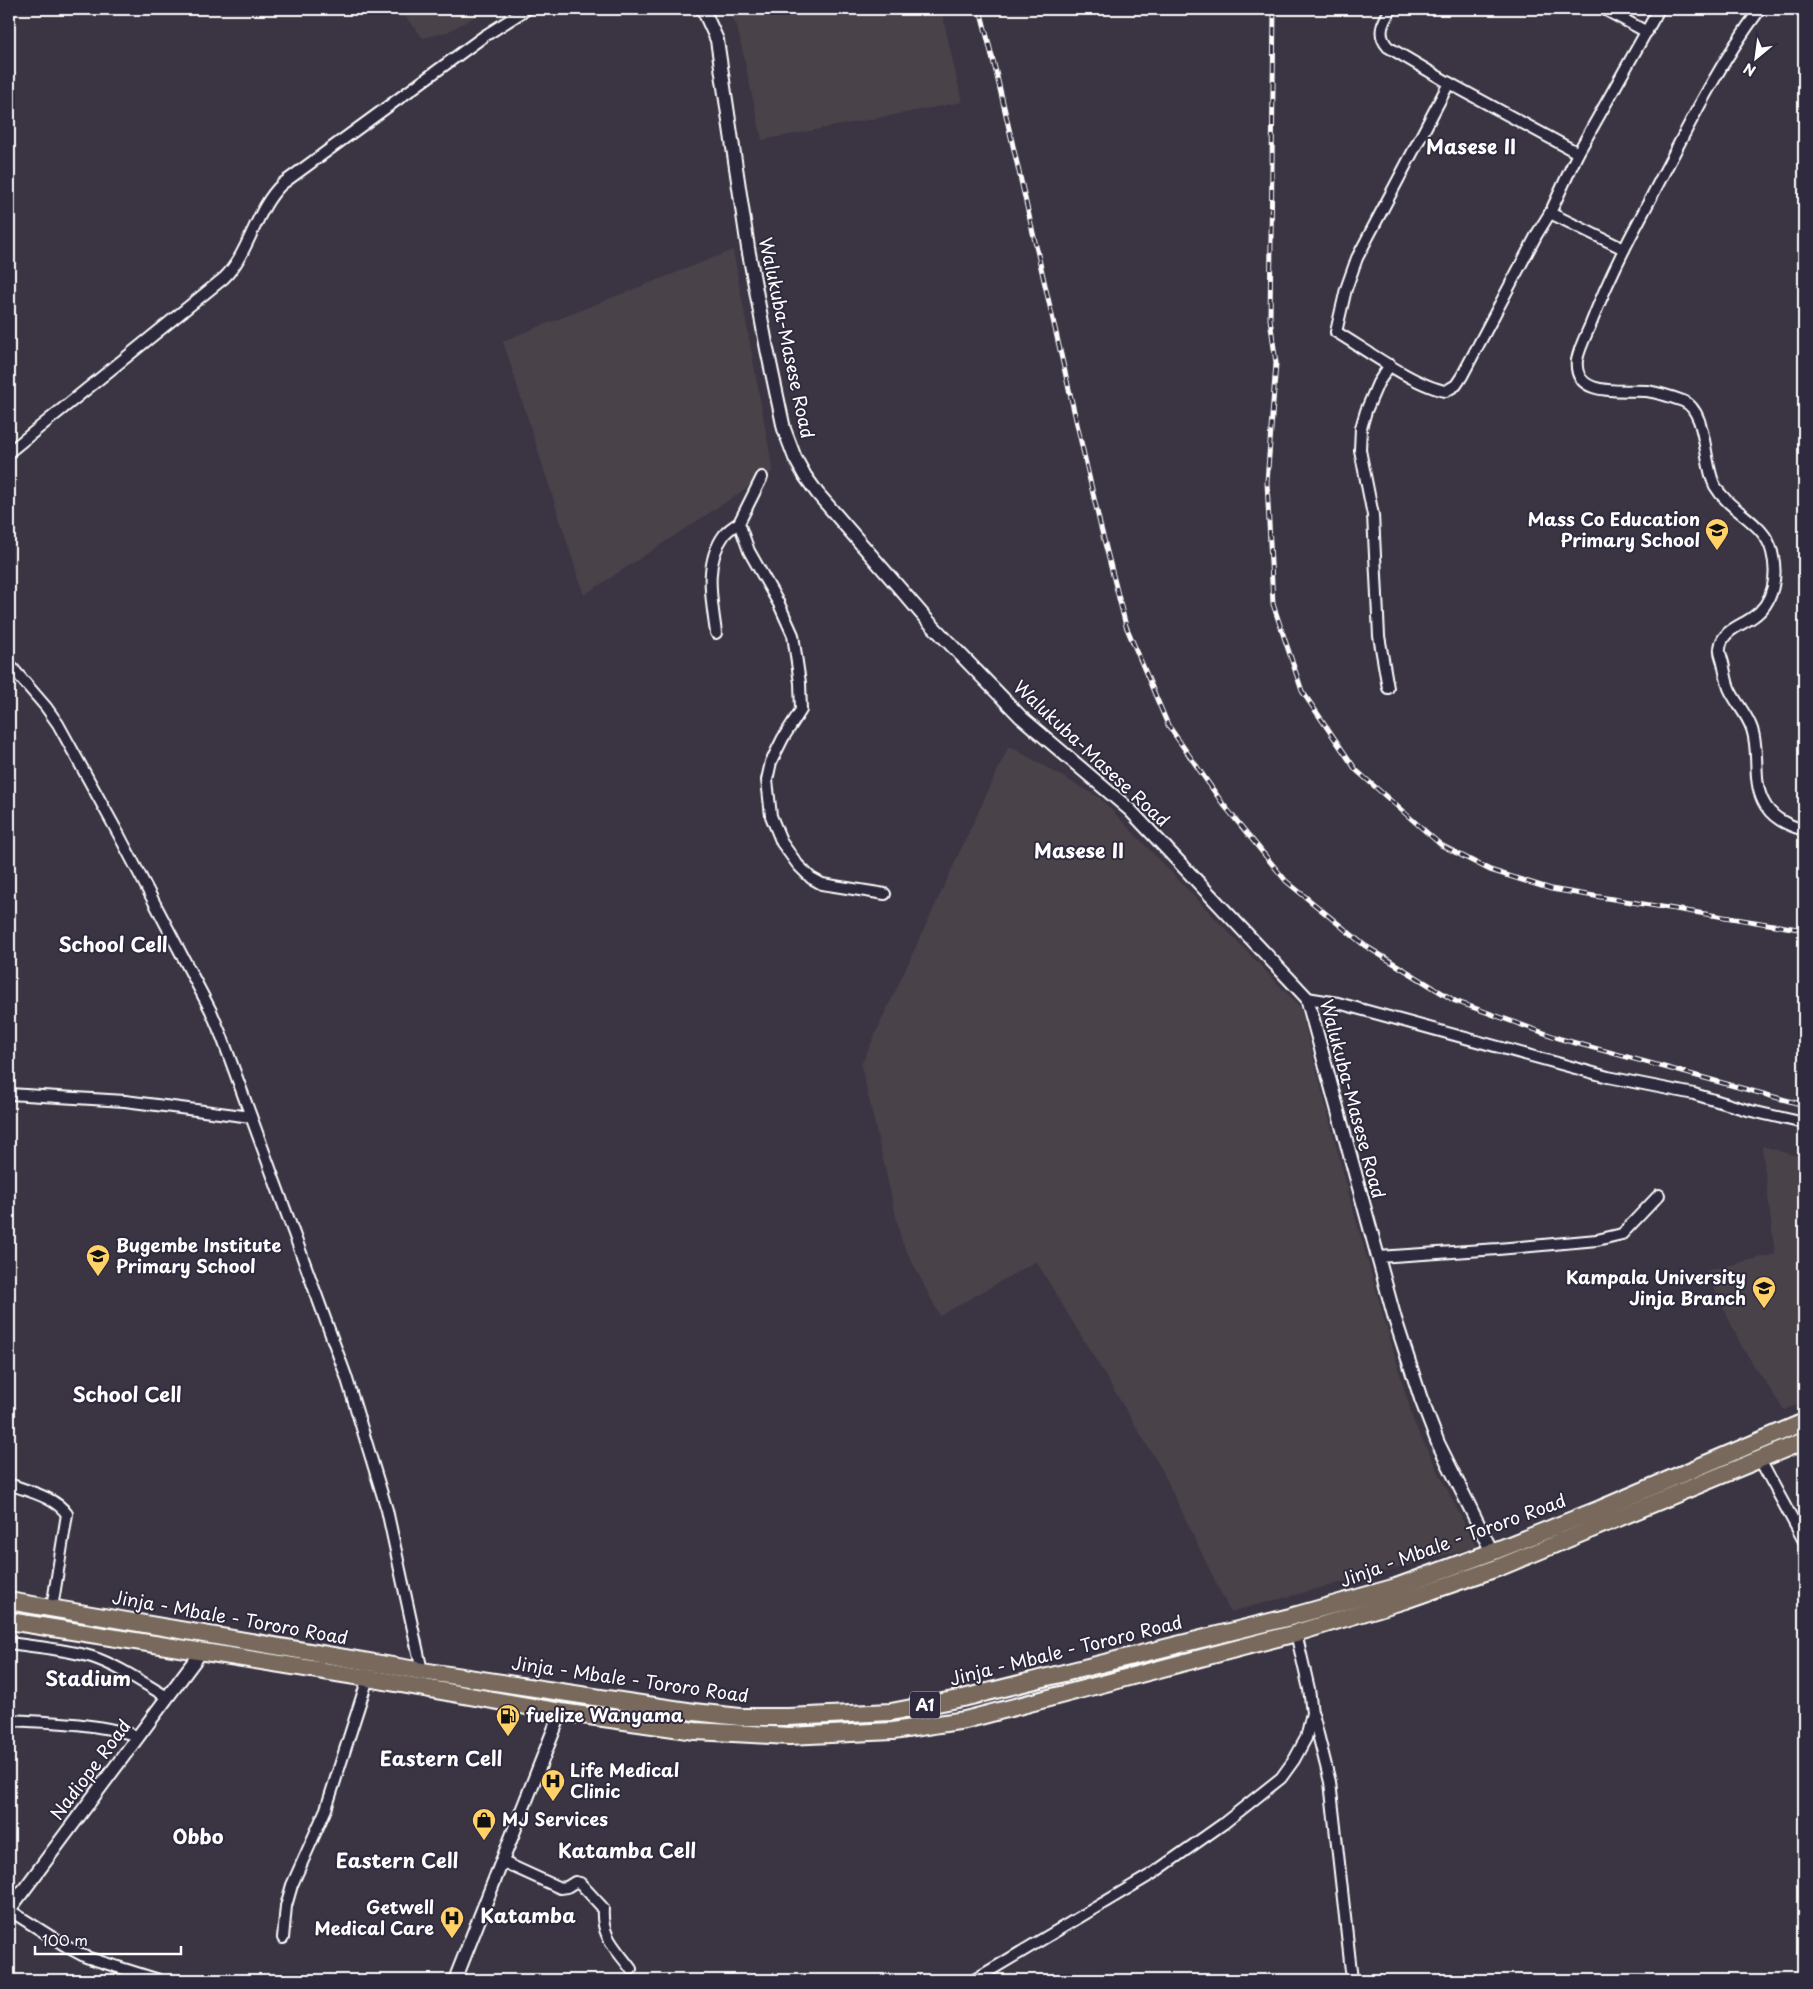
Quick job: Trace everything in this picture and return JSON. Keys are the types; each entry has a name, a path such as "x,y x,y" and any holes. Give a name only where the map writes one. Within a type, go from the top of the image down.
{"highway":[{"name":"Jinja - Mbale - Tororo Road","path":"9,1602 422,1671 694,1712 740,1717 788,1717 891,1712 963,1698 1290,1617 1396,1587 1492,1552 1600,1509 1804,1422"},
{"name":"Jinja - Mbale - Tororo Road","path":"9,1621 368,1678 561,1712 695,1731 789,1736 893,1731 966,1720 1296,1633 1405,1600 1500,1567 1804,1441"}],"street":[{"path":"9,452 224,278 235,263 272,196 289,177 379,114 483,37 527,9"},
{"name":"Walukuba-Masese Road","path":"703,9 717,40 748,248 780,411 792,451 804,476 856,540 928,621 1021,717 1130,810 1308,998 1395,1319 1438,1444 1492,1552"},
{"path":"1391,9 1382,25 1380,33 1382,42 1388,48 1449,84 1578,153"},
{"path":"1604,9 1647,32"},
{"path":"1449,84 1357,258 1346,289 1336,332 1390,365 1435,389 1446,391 1456,385 1536,234 1550,213 1578,153 1659,9"},
{"path":"1760,9 1738,39 1678,144 1603,293 1577,362 1579,377 1587,385 1624,392 1647,391 1686,402 1695,411 1699,422 1714,484 1725,499 1739,513 1759,528 1770,541 1774,557 1775,577 1764,609 1753,618 1732,629 1722,639 1719,650 1729,688 1752,729 1758,779 1763,801 1775,817 1788,826 1804,830"},
{"path":"1550,213 1624,249"},
{"path":"1388,688 1379,636 1373,515 1360,450 1361,428 1366,411 1378,383 1390,365"},
{"path":"716,633 710,586 713,561 725,533 739,523 762,477"},
{"path":"739,523 749,551 779,604 793,635 800,683 801,710 771,762 767,780 771,816 782,843 798,865 811,878 822,884 885,894"},
{"path":"9,664 58,724 119,835 211,1011 346,1376 387,1510 422,1671"},
{"path":"1308,998 1338,1003 1608,1077 1694,1094 1747,1110 1804,1123"},
{"path":"9,1094 125,1101 251,1117"},
{"path":"1378,1257 1597,1240 1622,1234 1659,1195"},
{"path":"1760,1460 1804,1541"},
{"path":"9,1484 55,1502 63,1507 68,1514 52,1608"},
{"path":"1296,1633 1309,1689 1312,1714 1330,1782 1352,1980"},
{"path":"9,1643 78,1653 94,1658 167,1697"},
{"name":"Nadiope Road","path":"9,1910 201,1652"},
{"path":"283,1938 286,1906 292,1885 326,1809 368,1678"},
{"path":"455,1980 561,1712"},
{"path":"974,1980 1152,1874 1223,1824 1281,1778 1306,1738 1312,1714"},
{"path":"9,1720 58,1722 110,1728 138,1736"},
{"path":"501,1861 560,1888 567,1887 575,1882 580,1883 603,1908 603,1927 606,1936 632,1969"},
{"path":"9,1910 86,1957 159,1980"}],"shaded area":[{"path":"399,9 489,9 447,32 423,38"},
{"path":"728,9 941,9 962,102 762,140 737,26"},
{"path":"733,250 773,471 584,595 503,341"},
{"path":"1009,746 1100,798 1300,1007 1352,1206 1414,1423 1476,1547 1230,1612 1161,1468 1036,1261 940,1316 902,1242 861,1065"},
{"name":"Kampala University Jinja Branch","path":"1762,1146 1804,1158 1804,1402 1784,1410 1742,1347 1706,1271 1775,1254"}],"railway":[{"path":"980,9 1100,524 1126,626 1168,725 1223,804 1286,881 1364,945 1455,1001 1561,1039 1804,1105"},
{"path":"1274,9 1270,319 1276,363 1267,482 1273,604 1302,691 1356,770 1441,845 1490,870 1551,889 1804,930"}],"place":[{"name":"Mass Co Education Primary School","path":"1717,551"},
{"name":"Bugembe Institute Primary School","path":"98,1277"},
{"name":"Kampala University Jinja Branch","path":"1764,1309"},
{"name":"fuelize Wanyama","path":"508,1737"},
{"name":"Life Medical Clinic","path":"553,1802"},
{"name":"MJ Services","path":"484,1841"},
{"name":"Getwell Medical Care","path":"452,1939"}],"district":[{"name":"Masese II","path":"1471,147"},
{"name":"Masese II","path":"1079,851"},
{"name":"School Cell","path":"113,945"},
{"name":"School Cell","path":"127,1395"},
{"name":"Stadium","path":"88,1679"},
{"name":"Eastern Cell","path":"441,1759"},
{"name":"Obbo","path":"198,1837"},
{"name":"Katamba Cell","path":"627,1851"},
{"name":"Eastern Cell","path":"397,1861"},
{"name":"Katamba","path":"528,1916"}]}
